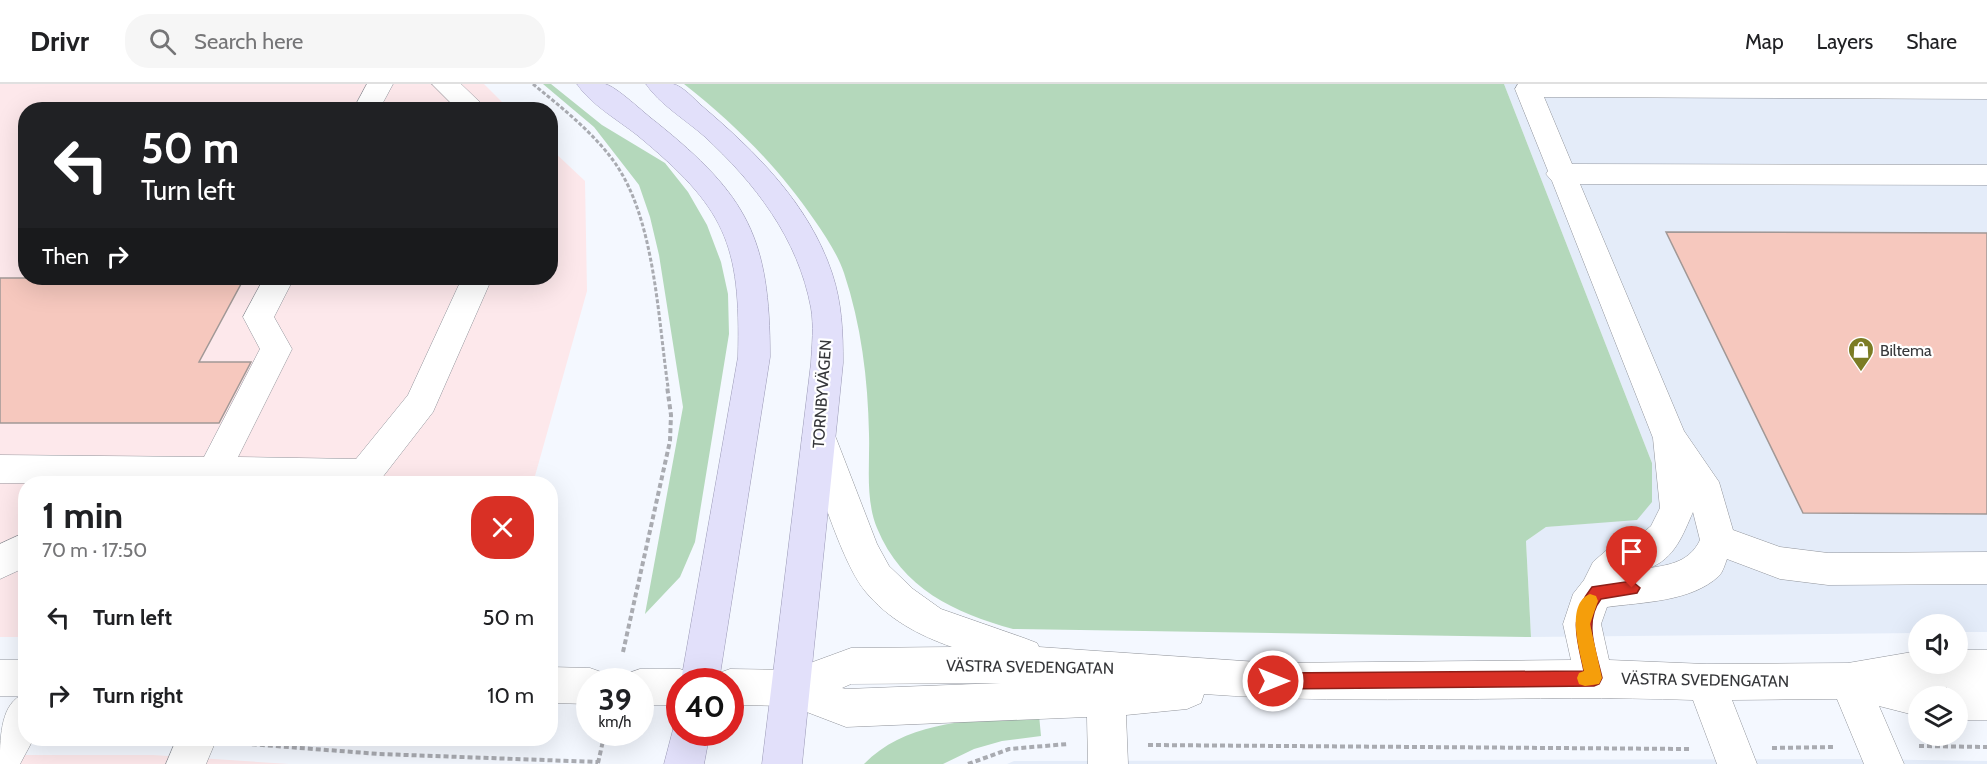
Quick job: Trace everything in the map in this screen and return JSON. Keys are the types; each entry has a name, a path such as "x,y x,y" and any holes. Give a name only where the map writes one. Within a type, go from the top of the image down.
{"main road":[{"path":"590,84 661,140 709,188 736,224 748,261 755,307 754,357 702,668"},
{"name":"TORNBYVÄGEN","path":"659,84 700,118 760,177 792,217 812,257 826,309 827,363 782,764"},
{"path":"684,764 687,746"}],"street":[{"path":"370,102 380,84"},
{"path":"445,84 466,102"},
{"path":"1597,592 1679,580 1707,564 1718,540 1702,482 1670,438 1560,174 1528,89 1987,91"},
{"path":"1560,174 1987,175"},
{"path":"191,475 276,348 258,317 275,285"},
{"path":"365,476 421,403 474,285"},
{"path":"819,438 861,549 876,578 900,601 929,622 1052,665"},
{"path":"1594,678 1582,624 1586,606 1597,592 1606,573 1622,559 1644,554 1664,537 1677,508 1670,438"},
{"path":"0,469 248,476"},
{"path":"0,534 18,534"},
{"path":"1718,540 1780,563 1828,569 1987,568"},
{"path":"0,563 18,553"},
{"name":"VÄSTRA SVEDENGATAN","path":"791,688 850,666 1052,665 1105,683"},
{"name":"VÄSTRA SVEDENGATAN","path":"744,687 791,688 846,708 1105,683 1594,678 1706,682 1848,681 1917,669 1987,668"},
{"path":"0,678 18,678"},
{"path":"1848,681 1880,755"},
{"name":"VÄSTRA SVEDENGATAN","path":"1848,681 1908,695"},
{"path":"1706,682 1734,756"},
{"path":"1105,683 1107,754"},
{"path":"558,685 576,686"},
{"path":"1968,701 1987,701"}],"path":[{"path":"533,84 553,102"},
{"path":"558,106 587,132 615,163 630,188 641,214 671,415 670,441 632,668"},
{"path":"968,764 1009,749 1055,744 1107,754 1880,755 1987,747"},
{"path":"157,746 193,748 217,746"},
{"path":"287,746 379,754 598,763 601,746"}],"shaded area":[{"path":"0,84 484,84 502,102 18,102 18,285 558,285 558,156 585,181 587,291 535,476 18,476 18,637 0,637"},
{"path":"1504,84 1987,84 1987,632 1968,632 1968,614 1908,614 1908,633 1531,637 1526,541 1546,527 1637,519 1652,463"},
{"path":"0,755 153,755 289,764 0,764"},
{"path":"1852,759 1987,761 1987,764 1007,764 1014,761"}],"green space":[{"path":"543,84 551,84 602,125 665,163 688,192 707,225 721,262 728,294 729,334 695,542 680,577 645,614 683,407 659,255 639,185 594,127"},
{"path":"684,84 1504,84 1652,463 1652,502 1637,520 1546,527 1526,541 1531,637 1013,629 971,615 951,606 916,583 888,549 877,528 869,493 868,413 862,352 850,292 835,253 801,201 771,165 739,131"},
{"path":"1039,715 1041,736 1002,741 974,749 943,764 864,764 882,749 923,730 969,721"}],"building":[{"name":"Biltema","path":"1666,232 1987,233 1987,514 1803,513"},
{"path":"0,278 18,278 18,285 240,285 199,362 251,362 219,423 0,423"}],"slow traffic":[{"path":"1585,678 1594,678 1582,624 1586,606 1590,601"}],"place":[{"name":"Biltema","path":"1861,373"}],"route":[{"path":"1273,681 1594,678 1582,624 1586,606 1597,592 1632,588"}]}
